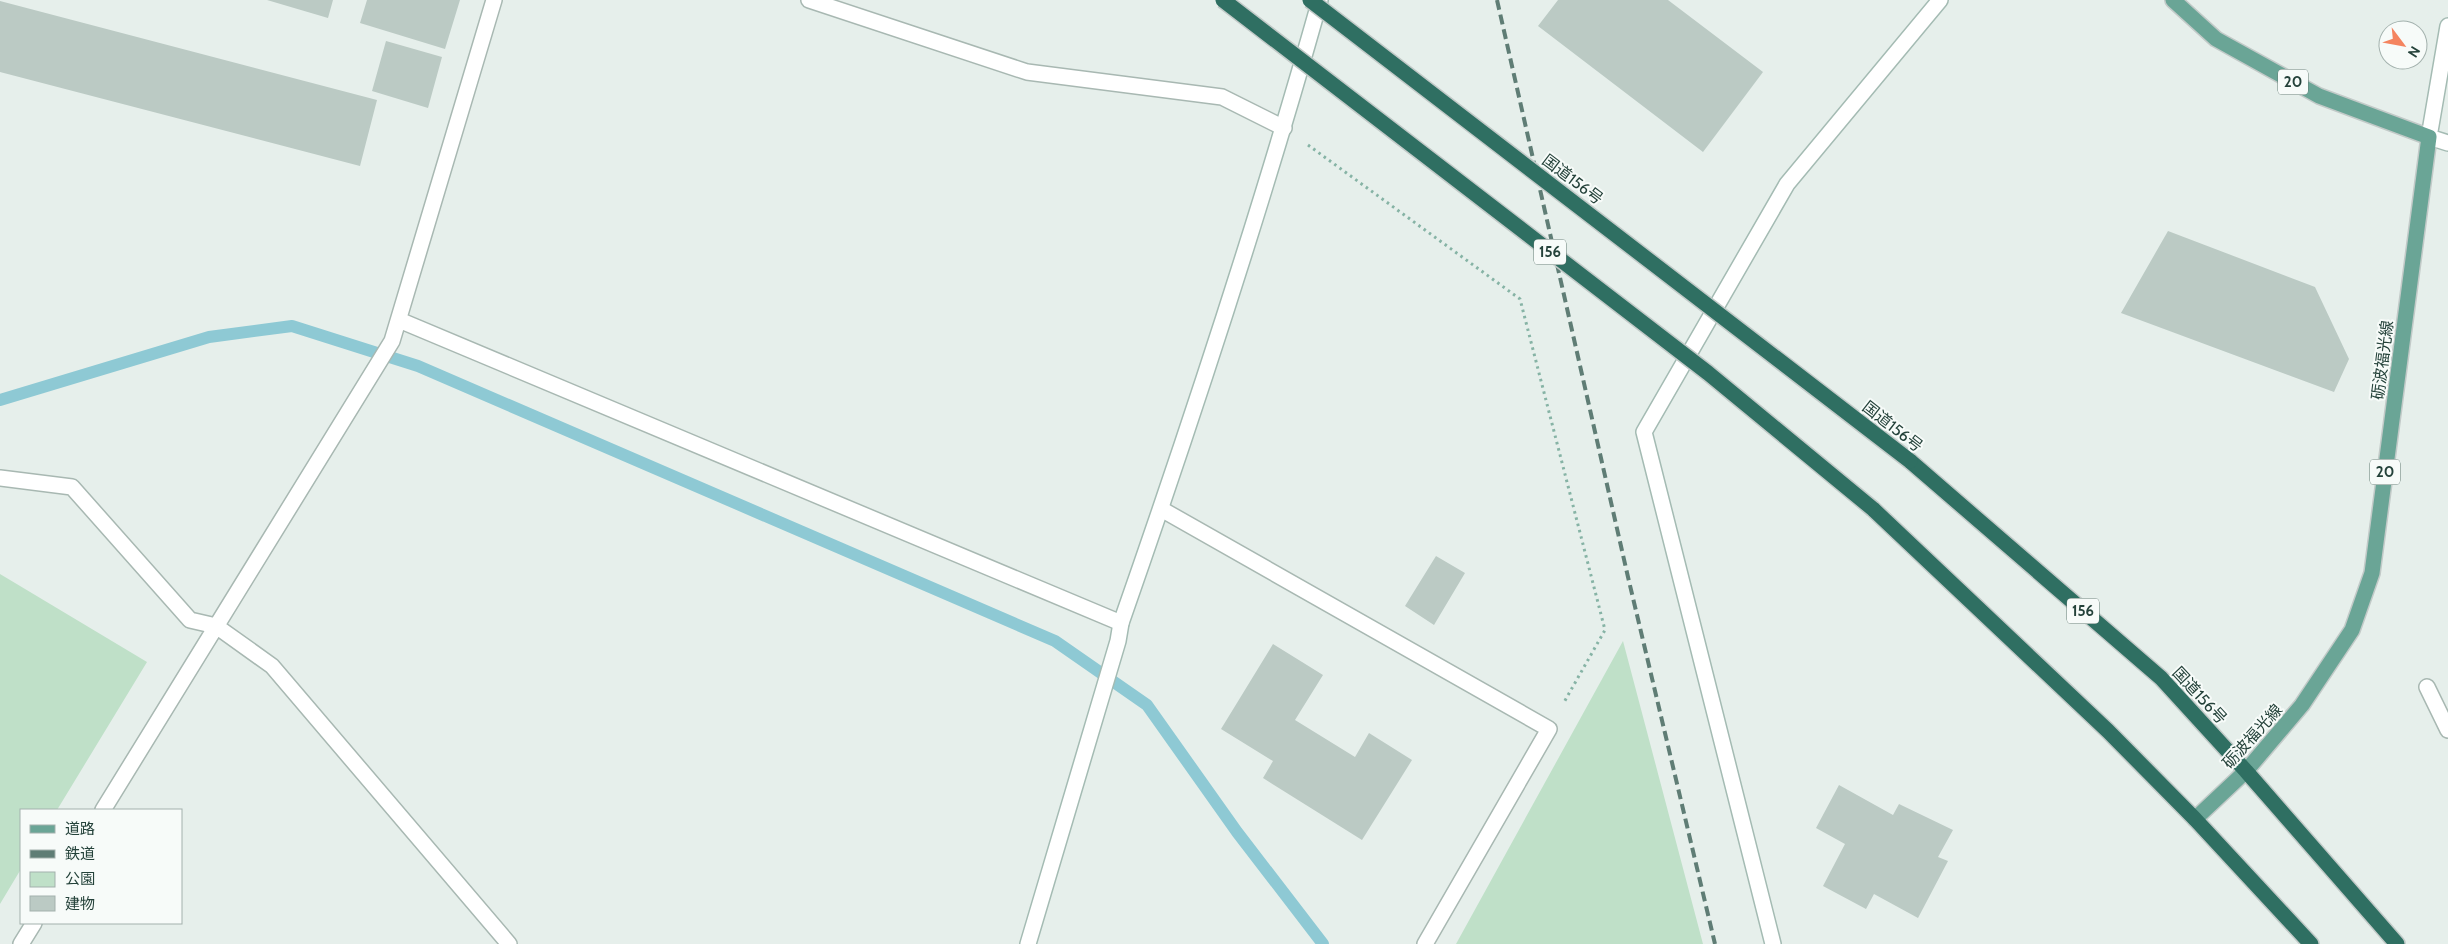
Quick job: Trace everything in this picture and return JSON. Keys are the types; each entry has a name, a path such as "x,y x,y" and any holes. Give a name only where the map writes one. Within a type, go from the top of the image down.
{"highway":[{"name":"156","path":"1223,0 1700,367 1873,509 2108,731 2195,819 2311,944"},
{"name":"国道156号","path":"1310,0 1910,461 2160,678 2246,771 2397,944"}],"main road":[{"name":"20","path":"2173,0 2216,39 2319,96 2429,136"},
{"name":"砺波福光線","path":"2195,819 2246,771 2302,705 2352,630 2372,573 2429,136"}],"street":[{"path":"104,809 392,341 494,0"},
{"path":"809,0 1027,72 1222,97 1284,128"},
{"path":"1028,944 1115,650 1121,623 1161,509 1284,128 1320,0"},
{"path":"1773,944 1644,432 1787,184 1940,0"},
{"path":"2448,26 2429,136 2448,143"},
{"path":"399,320 1121,623"},
{"path":"0,478 72,487 190,620 216,626 272,666 509,944"},
{"path":"1161,509 1549,728 1425,944"},
{"path":"2427,687 2448,730"},
{"path":"21,944 33,924"}],"path":[{"path":"1284,128 1520,299 1605,630 1549,728"}],"green space":[{"path":"0,574 147,662 58,809 20,809 20,871 0,904"},
{"path":"1623,641 1703,944 1456,944"}],"building":[{"path":"267,0 333,0 328,18"},
{"path":"367,0 460,0 445,49 360,23"},
{"path":"1558,0 1668,0 1763,72 1703,152 1538,26"},
{"path":"0,1 377,100 360,166 0,72"},
{"path":"386,41 442,57 428,108 372,91"},
{"path":"2168,231 2315,287 2349,359 2334,392 2121,313"},
{"path":"1436,556 1465,573 1434,625 1405,606"},
{"path":"1273,644 1323,675 1295,720 1355,757 1369,733 1412,760 1362,840 1263,778 1273,761 1221,729"},
{"path":"1839,785 1893,815 1899,804 1953,830 1938,857 1948,861 1918,918 1874,894 1866,909 1823,886 1845,844 1816,828"}],"waterway":[{"path":"0,400 209,337 292,326 418,366 1055,641 1147,705 1237,832 1323,944"}],"railway":[{"path":"1497,0 1628,577 1715,944"}]}
